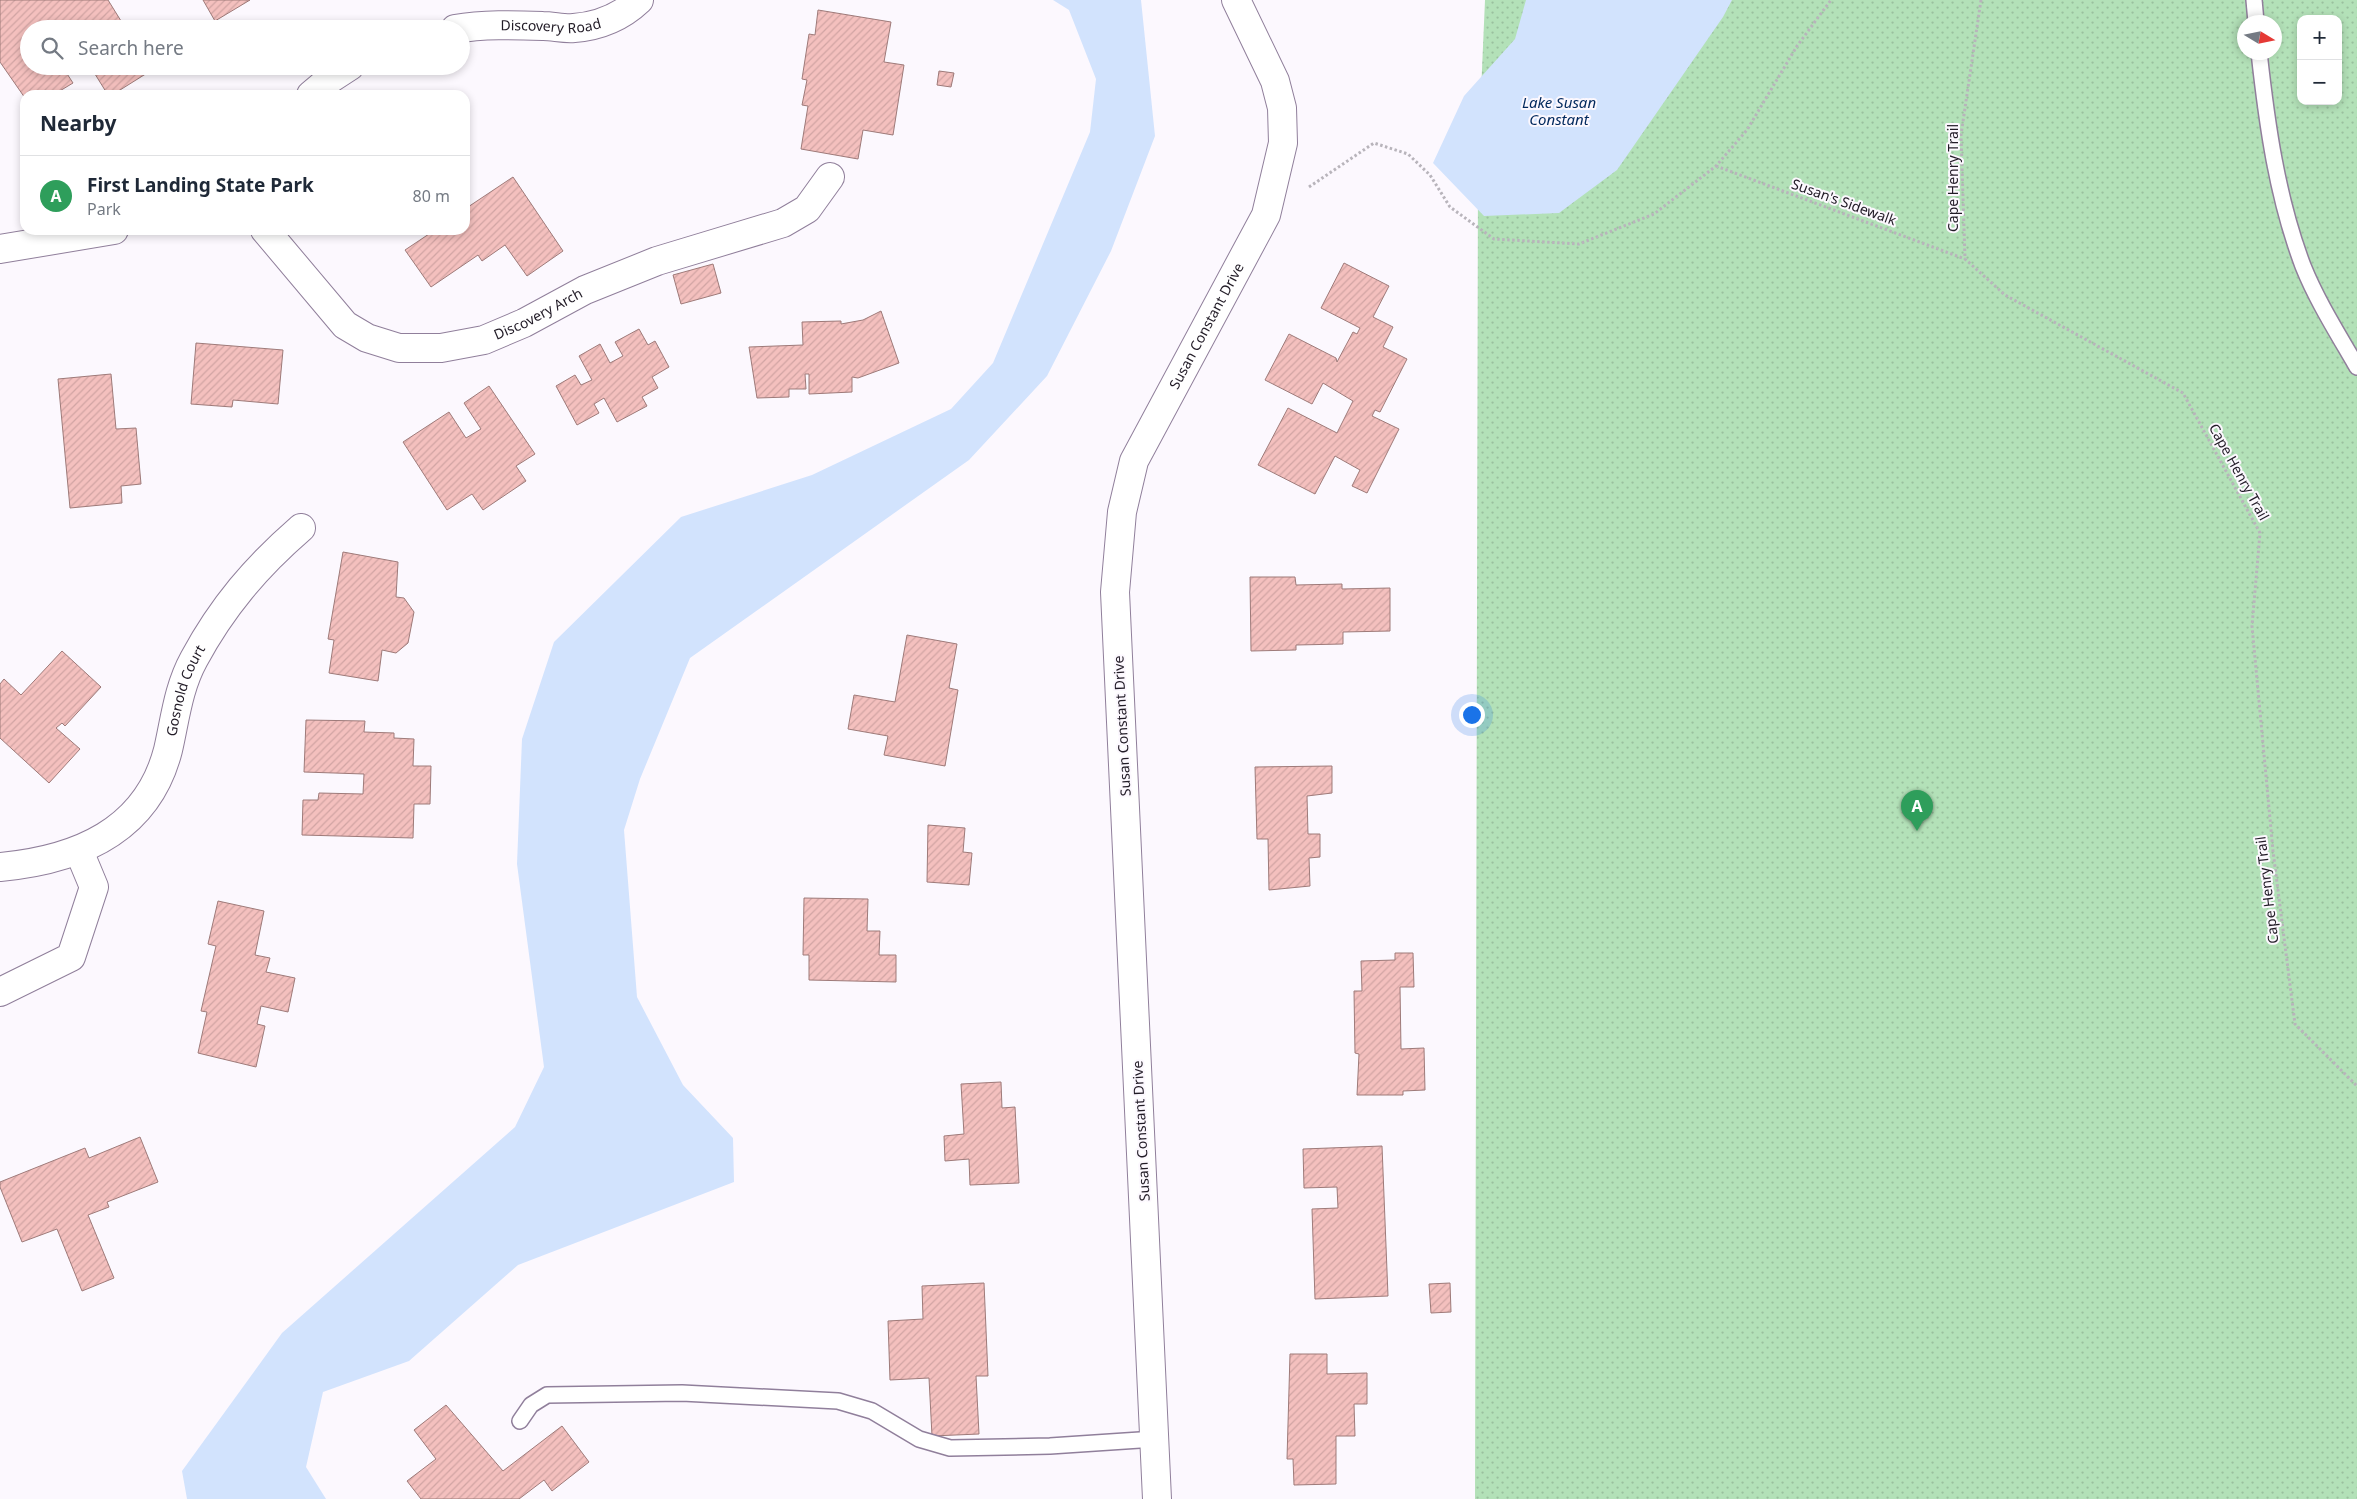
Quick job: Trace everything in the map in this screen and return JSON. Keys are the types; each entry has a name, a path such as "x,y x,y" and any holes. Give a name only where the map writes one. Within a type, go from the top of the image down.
{"street":[{"name":"Discovery Road","path":"470,26 581,27 599,24 626,12 640,0"},
{"name":"Susan Constant Drive","path":"1157,1499 1115,592 1122,512 1134,461 1266,215 1283,143 1282,108 1275,81 1236,0"},
{"path":"317,90 336,75"},
{"name":"Discovery Arch","path":"270,235 345,325 367,338 399,348 442,348 484,340 524,323 585,290 656,261 783,223 807,208 830,177"},
{"path":"0,249 84,235"},
{"name":"Gosnold Court","path":"0,867 36,864 79,851 118,830 130,818 152,788 167,752 179,694 193,660 231,600 267,558 301,528"},
{"path":"0,992 71,956 94,887 79,851"}],"lane":[{"path":"2254,0 2255,15"},
{"path":"2260,60 2266,112 2280,190 2303,266 2323,308 2357,367"},
{"path":"520,1421 531,1405 547,1395 682,1393 838,1401 872,1411 919,1439 950,1448 1050,1446 1155,1439"}],"path":[{"path":"1266,215 1374,143 1408,154 1430,175 1450,207 1494,239 1579,244 1654,214 1716,166 1747,130 1797,46 1831,0"},
{"name":"Cape Henry Trail","path":"1980,0 1961,135 1965,259 2005,295 2183,393 2260,533 2252,626 2273,851 2295,1024 2357,1086"},
{"name":"Susan's Sidewalk","path":"1716,166 1965,259"}],"green space":[{"path":"1485,0 2357,0 2357,1499 1475,1499 1478,162"}],"water":[{"path":"1053,0 1141,0 1155,136 1111,251 1047,376 969,460 690,658 640,779 624,830 637,997 683,1085 733,1138 734,1182 518,1265 409,1361 323,1392 306,1467 326,1499 187,1499 182,1471 282,1333 515,1127 544,1067 517,864 522,739 554,642 681,517 812,475 951,409 993,363 1090,132 1096,79 1069,10"},
{"name":"Lake Susan Constant","path":"1526,0 1732,0 1723,17 1617,170 1559,213 1484,216 1433,163 1464,96 1515,39"}],"building":[{"path":"0,0 108,0 120,20 20,20 20,75 68,75 73,83 61,90 20,91 0,62"},
{"path":"203,0 250,0 217,20 214,20"},
{"path":"818,10 891,22 884,62 904,65 893,135 863,130 858,159 801,149 808,106 802,105 807,80 802,79 809,34 815,35"},
{"path":"939,71 954,73 951,87 937,85"},
{"path":"96,75 144,75 120,90 105,90"},
{"path":"513,177 563,251 527,276 505,245 482,261 478,255 431,287 405,250 428,235 470,235 470,206"},
{"path":"1344,263 1389,286 1373,317 1393,327 1383,347 1407,359 1380,412 1375,410 1372,416 1399,429 1367,493 1352,486 1360,470 1335,456 1315,494 1258,465 1288,408 1337,433 1353,401 1323,383 1312,404 1265,380 1289,334 1336,358 1337,362 1353,332 1357,334 1360,328 1321,308"},
{"path":"713,264 721,293 681,304 673,275"},
{"path":"881,311 899,363 858,378 852,377 852,392 809,394 809,374 805,374 806,389 789,389 789,397 757,398 749,347 803,345 802,322 841,321 841,324 863,320"},
{"path":"639,329 648,345 655,341 669,367 652,377 658,388 642,397 647,406 617,422 604,398 594,404 599,413 577,425 556,386 575,375 581,385 592,380 579,356 600,344 610,363 623,356 615,342"},
{"path":"196,343 283,350 278,404 233,400 232,407 191,404"},
{"path":"111,374 116,429 136,428 141,484 121,486 122,503 70,508 58,379"},
{"path":"489,386 535,454 516,466 526,481 483,510 472,494 447,510 403,442 449,412 466,438 481,429 464,403"},
{"path":"343,552 398,562 396,597 404,598 414,612 408,643 396,653 382,650 378,681 329,673 334,640 328,639"},
{"path":"1250,577 1295,577 1296,585 1342,584 1342,589 1390,588 1390,631 1343,632 1343,644 1296,645 1296,650 1251,651"},
{"path":"907,635 957,644 949,688 958,690 945,766 884,755 888,736 848,729 854,695 895,702"},
{"path":"62,651 101,687 65,726 62,723 56,728 80,749 49,783 0,738 0,684 4,679 21,695"},
{"path":"306,720 365,721 364,732 394,733 394,738 414,739 413,766 431,766 430,804 414,804 413,838 302,835 303,800 318,800 319,793 363,794 364,774 304,772"},
{"path":"1332,766 1332,793 1307,796 1308,834 1320,834 1320,857 1309,858 1310,886 1269,890 1268,839 1257,839 1255,767"},
{"path":"928,825 965,828 963,852 972,853 969,885 927,882"},
{"path":"804,898 868,899 867,931 880,931 879,955 896,955 896,982 809,980 809,955 803,955"},
{"path":"218,901 264,911 255,955 270,958 266,972 295,978 288,1012 261,1006 257,1024 265,1026 256,1067 198,1053 207,1012 201,1011 216,946 208,944"},
{"path":"1395,953 1413,953 1414,987 1400,987 1401,1049 1424,1048 1425,1090 1403,1091 1403,1095 1357,1095 1359,1054 1355,1053 1354,991 1362,991 1361,961 1395,960"},
{"path":"1001,1082 1002,1108 1015,1107 1019,1183 970,1185 969,1159 945,1161 944,1136 964,1134 961,1084"},
{"path":"140,1137 158,1182 107,1202 109,1207 88,1215 114,1278 82,1291 57,1229 22,1242 0,1187 0,1182 85,1148 89,1158"},
{"path":"1382,1146 1388,1296 1315,1299 1312,1209 1338,1208 1337,1187 1304,1188 1303,1149"},
{"path":"984,1283 988,1376 976,1376 979,1434 932,1436 929,1378 890,1380 888,1321 923,1319 922,1286"},
{"path":"1450,1283 1451,1312 1431,1313 1429,1284"},
{"path":"1290,1354 1327,1354 1327,1374 1367,1373 1367,1404 1354,1404 1355,1436 1336,1436 1336,1484 1294,1485 1293,1459 1287,1459"},
{"path":"446,1405 503,1471 562,1426 589,1462 552,1491 544,1480 519,1499 421,1499 407,1481 436,1459 414,1430"}],"place":[{"name":"First Landing State Park","path":"1917,831"}]}
